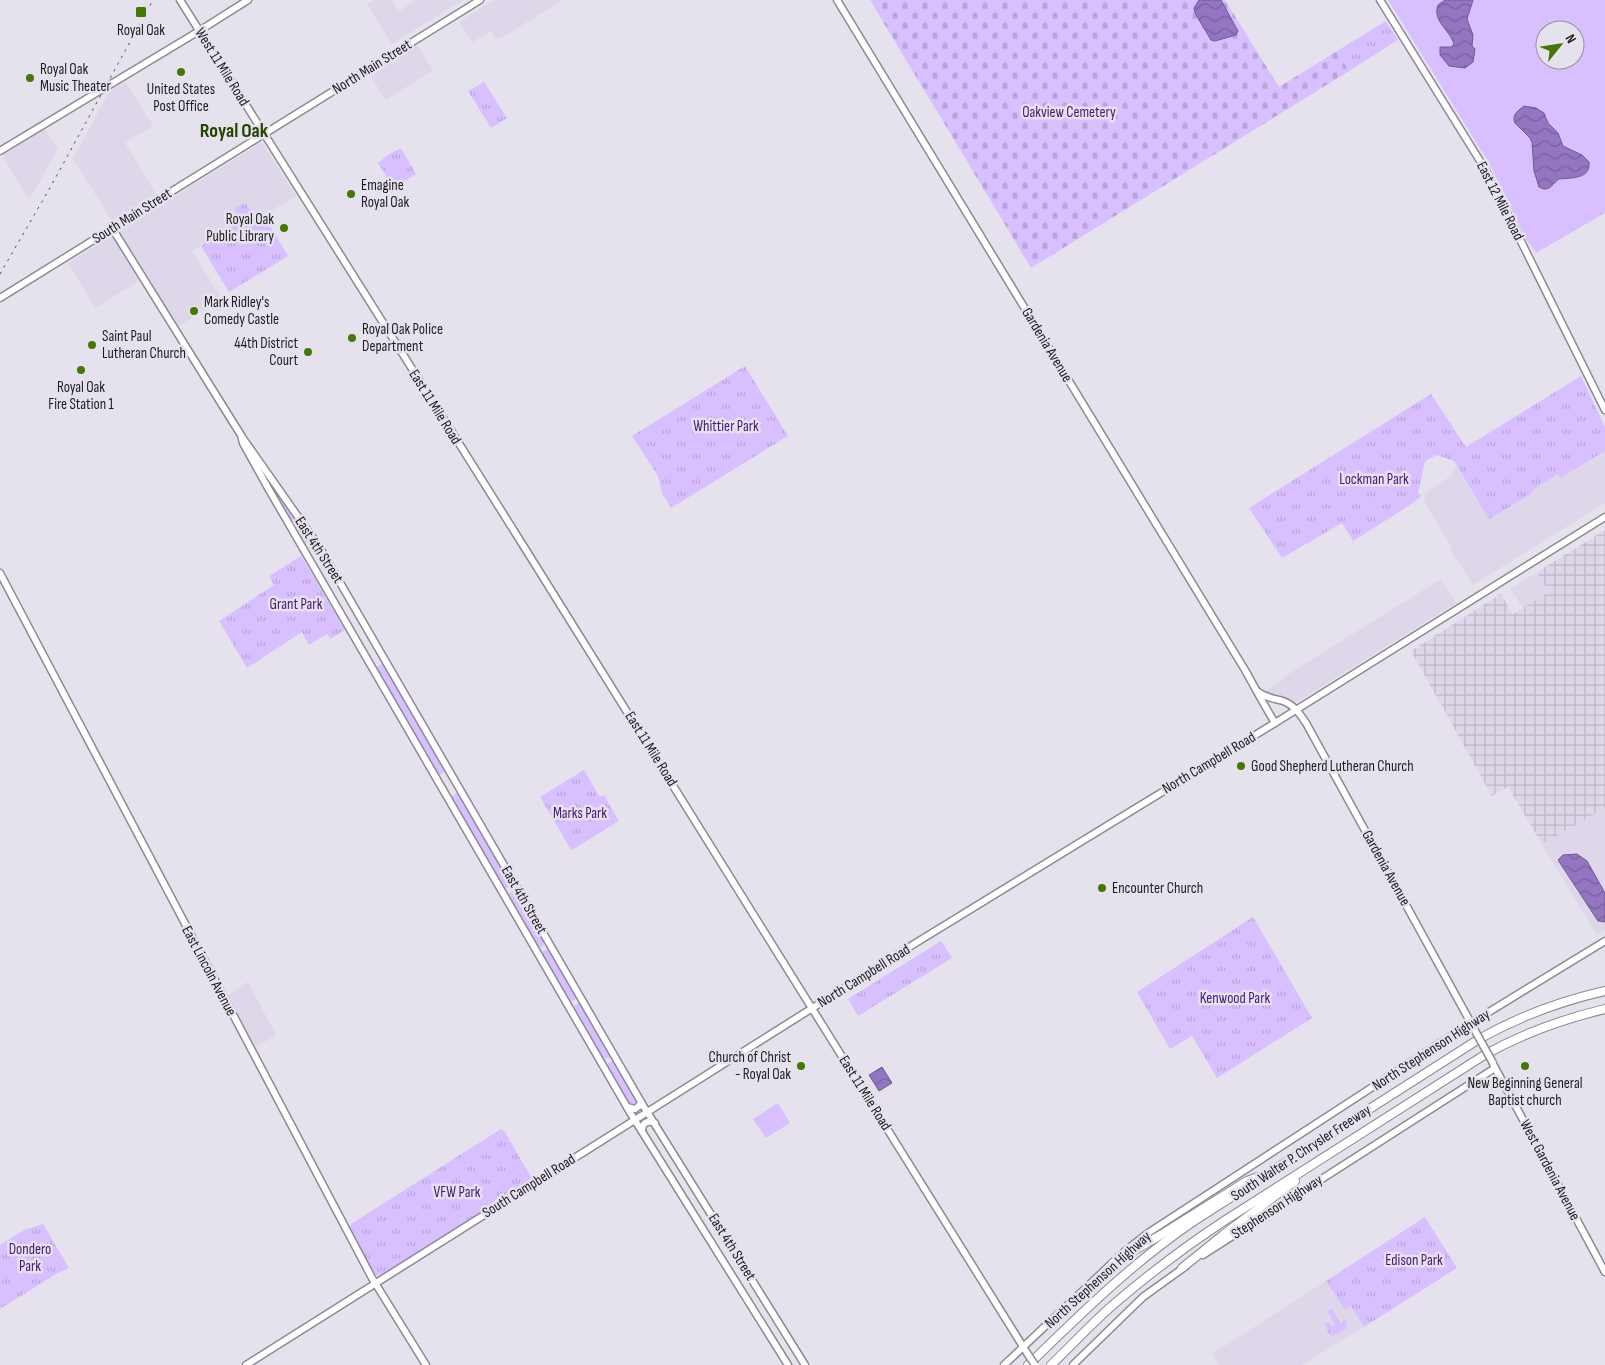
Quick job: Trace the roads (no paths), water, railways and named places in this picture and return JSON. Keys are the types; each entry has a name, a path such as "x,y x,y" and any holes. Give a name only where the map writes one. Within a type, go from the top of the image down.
{"highway":[{"name":"South Walter P. Chrysler Freeway","path":"1028,1365 1110,1286 1152,1251 1194,1221 1449,1057 1492,1032 1554,1006 1605,991"},
{"path":"1051,1365 1114,1304 1211,1230 1460,1069 1498,1047 1552,1024 1605,1008"},
{"path":"1182,1268 1291,1184 1315,1163"},
{"path":"1113,1263 1247,1181 1271,1172"}],"street":[{"name":"West 11 Mile Road","path":"180,0 264,134"},
{"path":"0,150 199,32 248,0"},
{"name":"North Main Street","path":"264,134 480,0"},
{"name":"Gardenia Avenue","path":"837,0 1275,723"},
{"name":"East 12 Mile Road","path":"1380,0 1485,170 1605,410"},
{"name":"South Main Street","path":"0,298 264,134"},
{"name":"East 11 Mile Road","path":"264,134 1035,1365"},
{"name":"East 4th Street","path":"112,228 241,436 260,473 634,1119 788,1365"},
{"name":"East 4th Street","path":"241,436 245,439 320,548 641,1102 805,1365"},
{"name":"North Campbell Road","path":"813,1009 1056,856 1275,723 1605,517"},
{"name":"East Lincoln Avenue","path":"0,573 375,1284 426,1365"},
{"name":"Gardenia Avenue","path":"1256,690 1265,696 1285,702 1296,710 1317,742 1494,1065"},
{"name":"North Stephenson Highway","path":"1004,1365 1026,1350 1113,1263 1148,1233 1605,941"},
{"name":"South Campbell Road","path":"246,1365 634,1119 813,1009"},
{"name":"Stephenson Highway","path":"1073,1365 1143,1297 1182,1268 1494,1065"},
{"name":"West Gardenia Avenue","path":"1494,1065 1605,1272"},
{"path":"627,1106 635,1109 641,1102"},
{"path":"642,1131 644,1124 650,1122 655,1124"}],"water":[{"path":"1199,0 1221,0 1238,31 1236,35 1215,41 1211,40 1195,13 1194,8"},
{"path":"1445,0 1473,0 1467,19 1473,35 1472,46 1475,49 1473,62 1465,68 1449,66 1440,55 1440,47 1451,47 1454,44 1437,16 1438,5"},
{"path":"1524,106 1536,108 1544,113 1548,123 1558,133 1563,146 1582,155 1589,162 1589,168 1584,175 1559,179 1545,189 1539,187 1534,171 1532,142 1514,120 1516,113"},
{"path":"1577,854 1587,861 1605,893 1605,922 1598,921 1558,860 1563,855"},
{"path":"882,1067 892,1083 879,1091 869,1075"}],"railway":[{"path":"0,274 51,186 153,0"}],"place":[{"name":"Royal Oak","path":"141,12"},
{"name":"United States Post Office","path":"181,72"},
{"name":"Royal Oak Music Theater","path":"30,78"},
{"name":"Emagine Royal Oak","path":"351,194"},
{"name":"Royal Oak Public Library","path":"284,228"},
{"name":"Mark Ridley's Comedy Castle","path":"194,311"},
{"name":"Royal Oak Police Department","path":"352,338"},
{"name":"Saint Paul Lutheran Church","path":"92,345"},
{"name":"44th District Court","path":"308,352"},
{"name":"Royal Oak Fire Station 1","path":"81,370"},
{"name":"Good Shepherd Lutheran Church","path":"1241,766"},
{"name":"Encounter Church","path":"1102,888"},
{"name":"Church of Christ - Royal Oak","path":"801,1066"},
{"name":"New Beginning General Baptist church","path":"1525,1066"}],"district":[{"name":"Royal Oak","path":"234,131"}],"park label":[{"name":"Oakview Cemetery","path":"1069,112"},
{"name":"Whittier Park","path":"726,426"},
{"name":"Lockman Park","path":"1374,479"},
{"name":"Grant Park","path":"296,604"},
{"name":"Marks Park","path":"580,813"},
{"name":"Kenwood Park","path":"1235,998"},
{"name":"VFW Park","path":"457,1192"},
{"name":"Dondero Park","path":"30,1258"},
{"name":"Edison Park","path":"1414,1260"}]}
